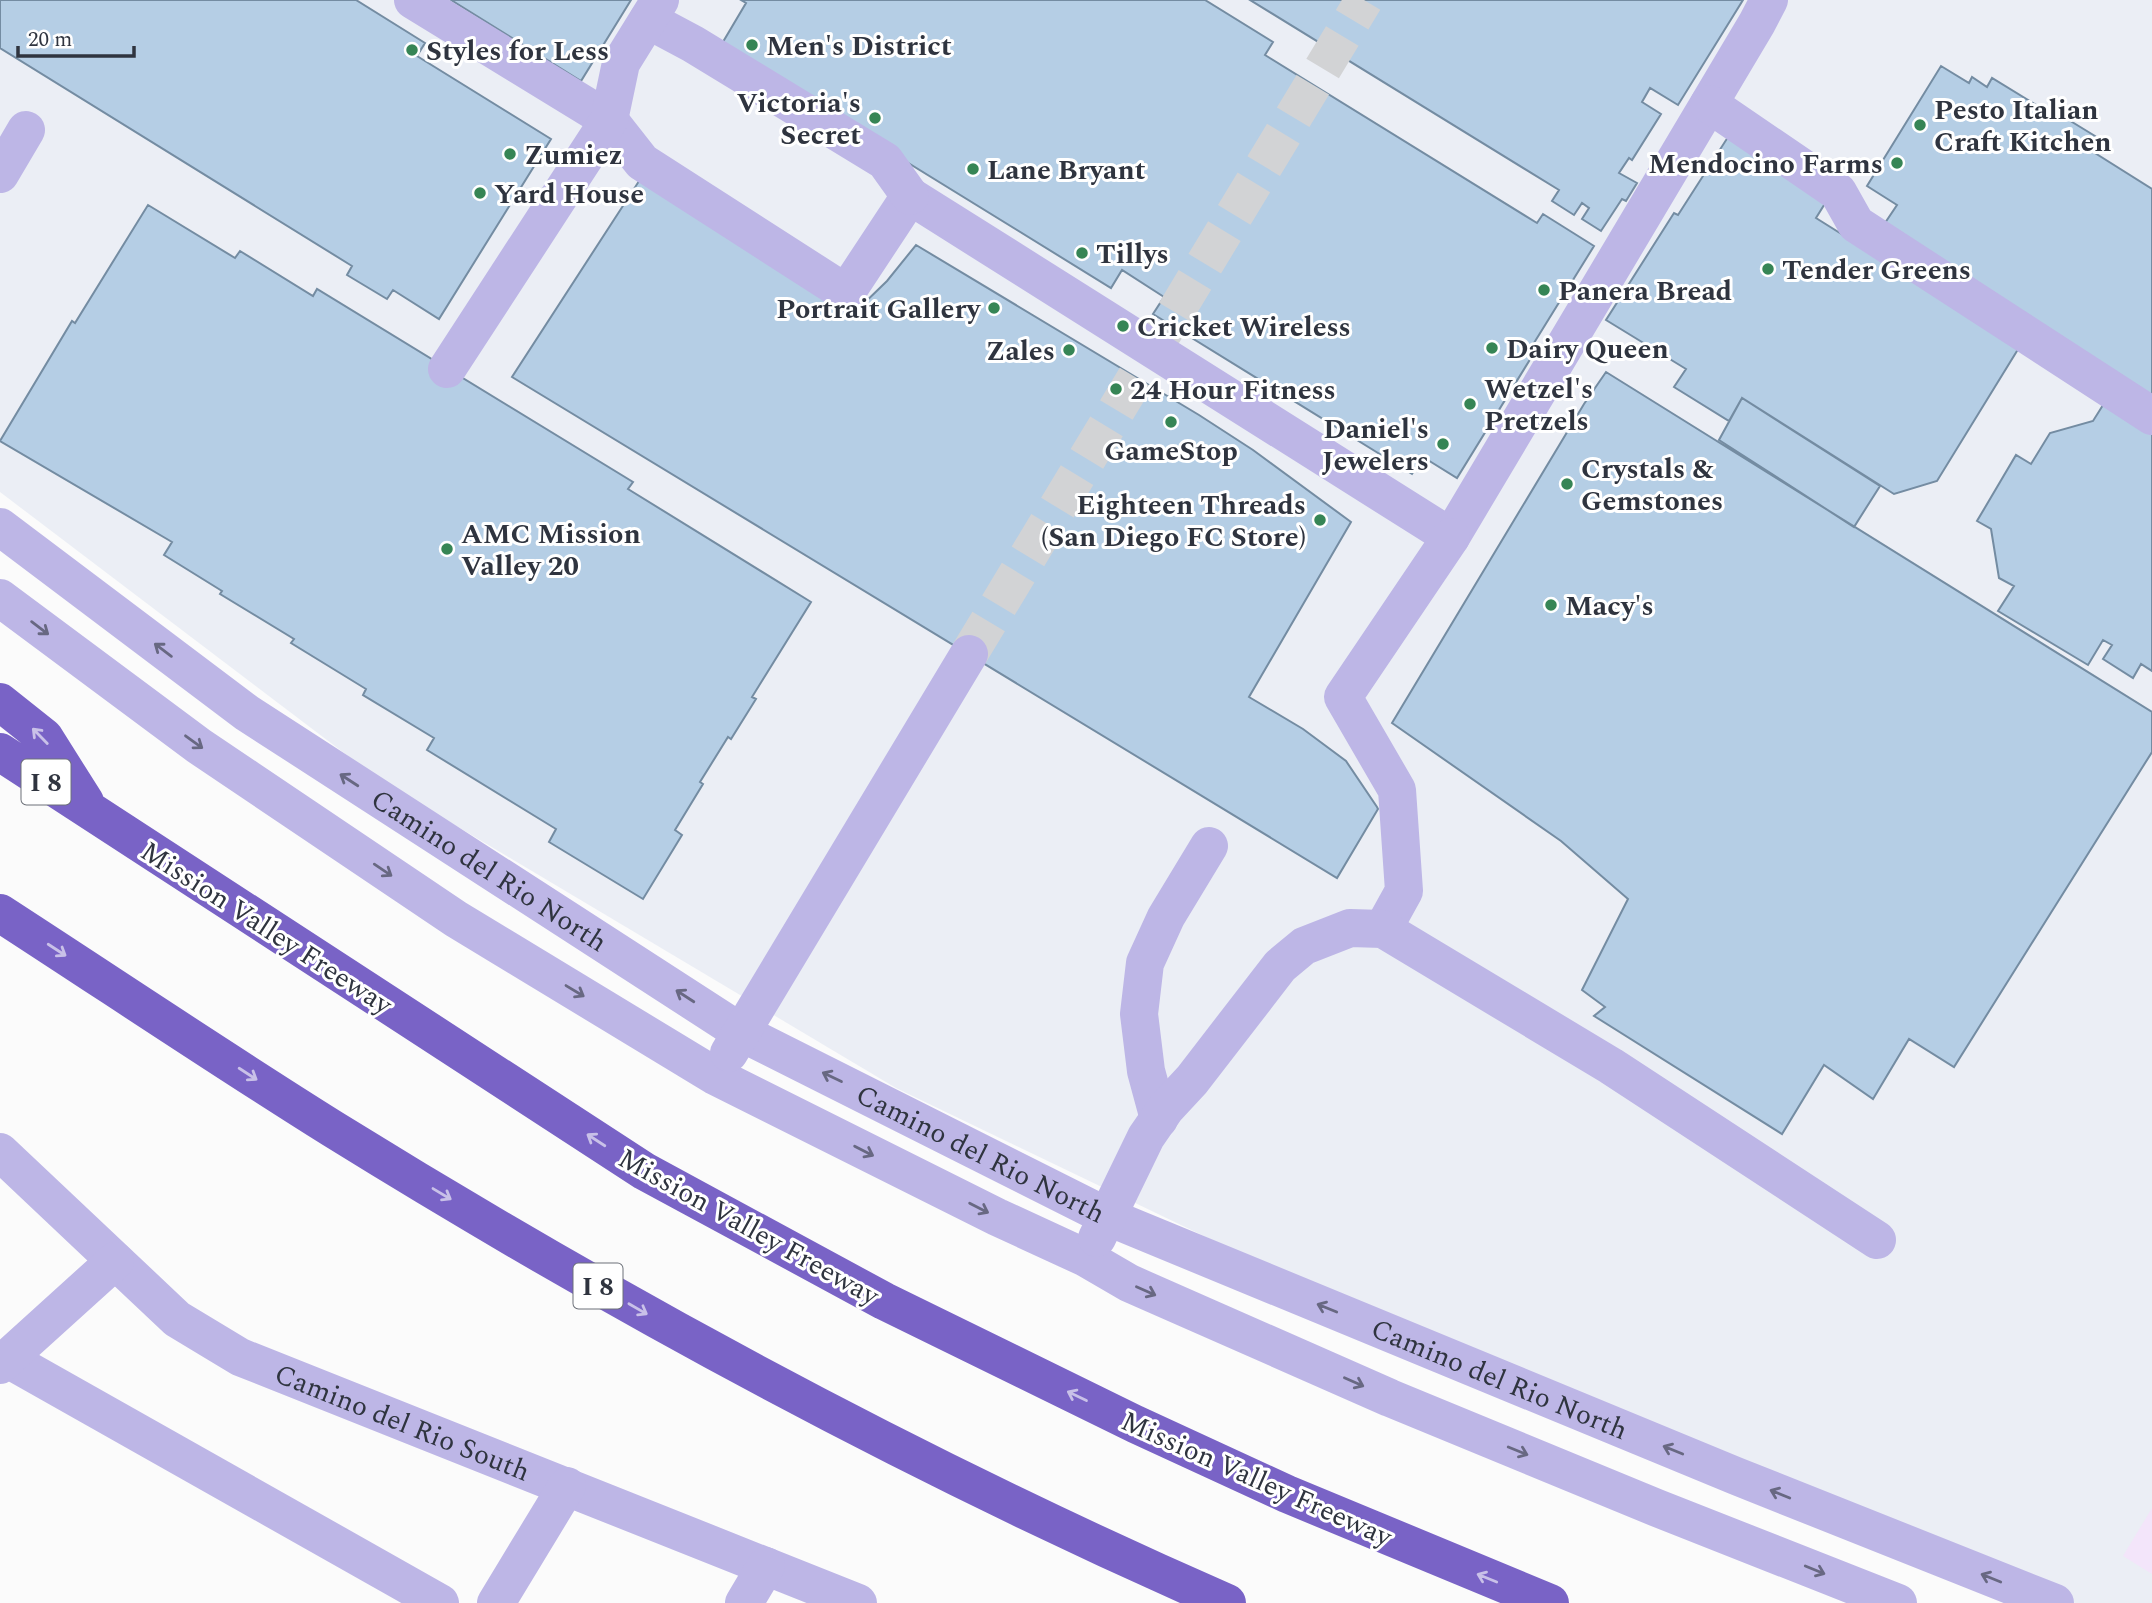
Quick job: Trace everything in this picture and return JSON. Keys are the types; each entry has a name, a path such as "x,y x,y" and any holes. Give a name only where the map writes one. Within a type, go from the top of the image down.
{"highway":[{"path":"0,702 44,737 92,813"},
{"name":"Mission Valley Freeway","path":"0,752 644,1171 884,1301 1065,1391 1286,1494 1550,1603"},
{"name":"I 8","path":"0,913 332,1128 659,1321 901,1448 1142,1565 1227,1603"}],"street":[{"path":"413,0 610,120 642,162 846,293 910,196"},
{"path":"1383,929 1404,891 1397,790 1343,697 1451,537 1769,0"},
{"path":"447,369 610,120 621,64 654,10 693,44 885,161 910,196 1451,537"},
{"path":"1709,104 1838,192 1856,224 2152,416"},
{"path":"0,174 26,130"},
{"name":"Camino del Rio North","path":"0,527 247,713 742,1033 1108,1217 1736,1476 2054,1603"},
{"name":"Camino del Rio North","path":"0,598 199,746 456,919 715,1076 997,1217 1086,1258 1129,1283 1391,1398 1657,1508 1898,1603"},
{"path":"715,1076 969,654"},
{"path":"1158,1119 1146,1071 1139,1013 1145,964 1166,917 1209,846"},
{"path":"1086,1258 1146,1137 1280,966 1304,946 1350,928 1383,929 1611,1066 1877,1240"},
{"name":"Camino del Rio South","path":"0,1152 177,1319 240,1357 852,1602"},
{"path":"115,1261 3,1361 440,1603"},
{"path":"496,1603 566,1486"},
{"path":"744,1603 766,1566"}],"shaded area":[{"path":"0,0 2152,0 2152,1603 2075,1603 1599,1426 896,1088 381,781 0,492"},
{"path":"2152,1508 2152,1574 2123,1556"}],"building":[{"path":"0,0 356,0 425,43 417,56 551,139 439,319 393,290 387,299 347,275 352,266 0,48"},
{"path":"451,0 631,0 581,81"},
{"path":"451,0 631,0 581,81"},
{"path":"741,0 1205,0 1273,42 1265,55 1537,223 1543,214 1594,246 1529,351 1534,353 1457,478 1423,457 1412,474 1153,314 1164,297 1122,270 1111,288 720,47 746,3"},
{"path":"741,0 1205,0 1273,42 1265,55 1537,223 1543,214 1594,246 1529,351 1534,353 1457,478 1423,457 1412,474 1153,314 1164,297 1122,270 1111,288 720,47 746,3"},
{"path":"1250,0 1743,0 1678,105 1650,88 1642,102 1661,114 1632,160 1629,158 1619,173 1637,183 1626,201 1622,199 1601,231 1582,219 1589,208 1582,203 1574,215 1552,201 1559,190"},
{"path":"1941,66 1969,83 1972,77 1987,87 1992,78 2051,114 2054,111 2095,136 2087,148 2152,189 2152,404 1885,223 1897,205 1867,186"},
{"name":"Tender Greens","path":"1728,137 1829,197 1816,218 2020,346 1937,481 1894,494 1742,398 1729,421 1674,387 1686,369 1606,320 1674,213 1678,215"},
{"path":"641,178 854,313 887,281 916,245 1199,415 1253,450 1351,522 1249,697 1303,729 1346,761 1378,809 1337,878 512,377"},
{"name":"AMC Mission Valley 20","path":"148,205 235,258 240,251 313,296 317,289 633,482 628,489 811,602 752,697 756,699 700,782 703,784 675,830 682,835 643,899 549,842 556,829 427,750 434,738 363,695 366,689 291,643 294,639 220,594 222,591 164,555 172,542 0,441 72,321 75,323"},
{"path":"1606,372 2152,712 2152,752 1954,1067 1909,1039 1873,1099 1824,1065 1782,1134 1594,1016 1605,1007 1582,990 1628,899 1561,841 1392,723 1584,404"},
{"path":"1742,398 1880,486 1854,527 1719,440"},
{"path":"2103,405 2152,433 2152,671 2141,664 2133,678 2103,659 2112,645 2103,640 2088,665 1998,611 2014,586 1999,578 1991,529 1977,521 2016,455 2031,464 2050,433 2093,421"}],"tunnel":[{"path":"969,654 1364,0"}],"place":[{"name":"Men's District","path":"752,45"},
{"name":"Styles for Less","path":"412,50"},
{"name":"Victoria's Secret","path":"875,118"},
{"name":"Pesto Italian Craft Kitchen","path":"1920,125"},
{"name":"Zumiez","path":"510,154"},
{"name":"Mendocino Farms","path":"1897,163"},
{"name":"Lane Bryant","path":"973,169"},
{"name":"Yard House","path":"480,193"},
{"name":"Tillys","path":"1082,253"},
{"name":"Tender Greens","path":"1768,269"},
{"name":"Panera Bread","path":"1544,290"},
{"name":"Portrait Gallery","path":"994,308"},
{"name":"Cricket Wireless","path":"1123,326"},
{"name":"Dairy Queen","path":"1492,348"},
{"name":"Zales","path":"1069,350"},
{"name":"24 Hour Fitness","path":"1116,389"},
{"name":"Wetzel's Pretzels","path":"1470,404"},
{"name":"GameStop","path":"1171,422"},
{"name":"Daniel's Jewelers","path":"1443,444"},
{"name":"Crystals & Gemstones","path":"1567,484"},
{"name":"Eighteen Threads (San Diego FC Store)","path":"1320,520"},
{"name":"AMC Mission Valley 20","path":"447,549"},
{"name":"Macy's","path":"1551,605"}]}
